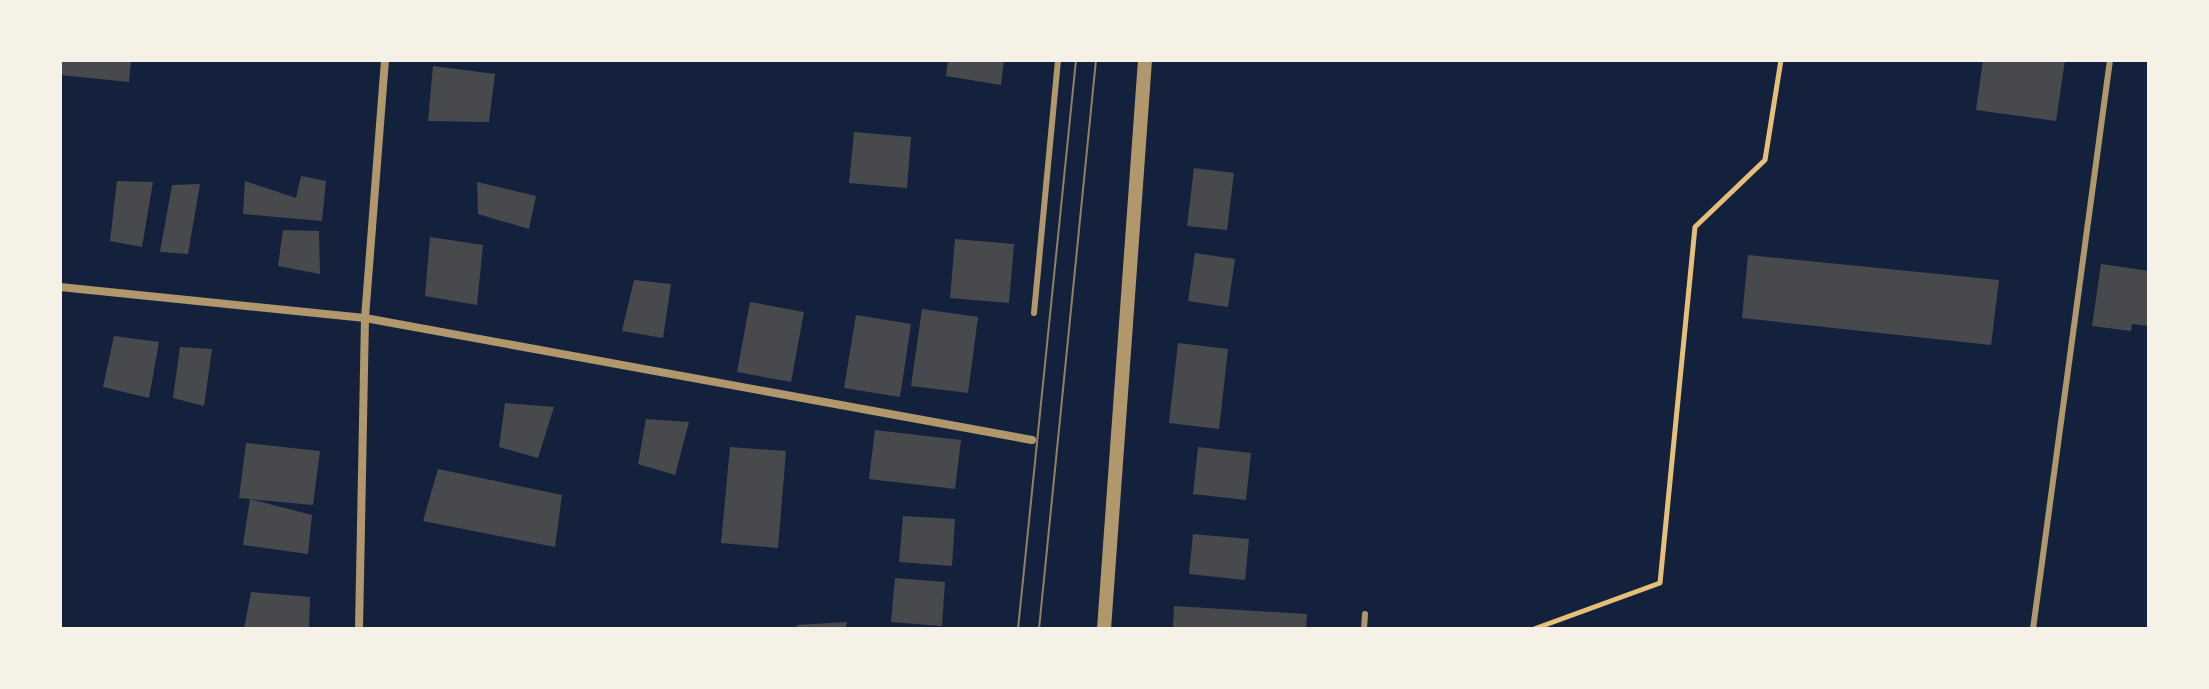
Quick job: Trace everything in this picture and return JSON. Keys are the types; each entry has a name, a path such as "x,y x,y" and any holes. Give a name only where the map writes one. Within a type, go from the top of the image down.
{"street":[{"path":"359,629 365,318 385,60"},
{"path":"1104,629 1145,60"},
{"path":"60,287 365,318 1032,440"}],"lane":[{"path":"1034,313 1058,60"},
{"path":"2033,629 2110,60"},
{"path":"1364,629 1365,614"}],"path":[{"path":"1534,629 1660,583 1695,227 1765,160 1781,60"}],"building":[{"path":"60,60 131,60 129,82 60,75"},
{"path":"948,60 1004,60 1001,85 946,76"},
{"path":"1983,60 2065,60 2056,121 1976,110"},
{"path":"433,66 495,74 489,122 428,121"},
{"path":"854,132 911,137 907,188 849,183"},
{"path":"1194,168 1234,173 1227,230 1187,226"},
{"path":"301,176 326,181 322,221 243,214 245,181 296,198"},
{"path":"117,181 153,182 142,247 110,241"},
{"path":"477,182 536,196 529,229 478,214"},
{"path":"200,184 188,254 160,252 172,185"},
{"path":"283,230 319,231 320,274 278,266"},
{"path":"430,237 483,245 477,305 425,296"},
{"path":"955,239 1014,244 1009,303 950,298"},
{"path":"1195,253 1235,259 1228,307 1188,301"},
{"path":"1748,255 1999,280 1991,345 1742,318"},
{"path":"2101,264 2149,271 2149,326 2132,324 2131,331 2092,326"},
{"path":"634,280 671,284 663,338 622,331"},
{"path":"750,302 804,312 791,382 737,372"},
{"path":"922,309 978,317 968,393 911,386"},
{"path":"856,315 911,324 900,397 844,388"},
{"path":"114,336 159,342 149,398 103,387"},
{"path":"1178,343 1228,349 1219,429 1169,423"},
{"path":"180,347 212,349 204,406 173,398"},
{"path":"505,403 554,407 538,458 499,447"},
{"path":"646,419 689,422 675,475 638,464"},
{"path":"875,430 961,440 955,489 869,479"},
{"path":"246,443 320,451 313,505 239,498"},
{"path":"730,447 786,451 778,548 721,543"},
{"path":"1198,447 1251,453 1246,500 1193,494"},
{"path":"438,469 562,495 555,547 423,521"},
{"path":"250,499 312,515 308,554 243,545"},
{"path":"903,516 955,519 952,566 899,562"},
{"path":"1193,534 1249,539 1245,580 1189,574"},
{"path":"895,578 945,582 942,626 891,622"},
{"path":"251,592 310,597 309,629 244,629"},
{"path":"1174,606 1307,614 1306,629 1173,629"},
{"path":"847,622 845,629 796,629 797,625"}],"tram line":[{"path":"1018,629 1076,60"},
{"path":"1039,629 1096,60"}]}
